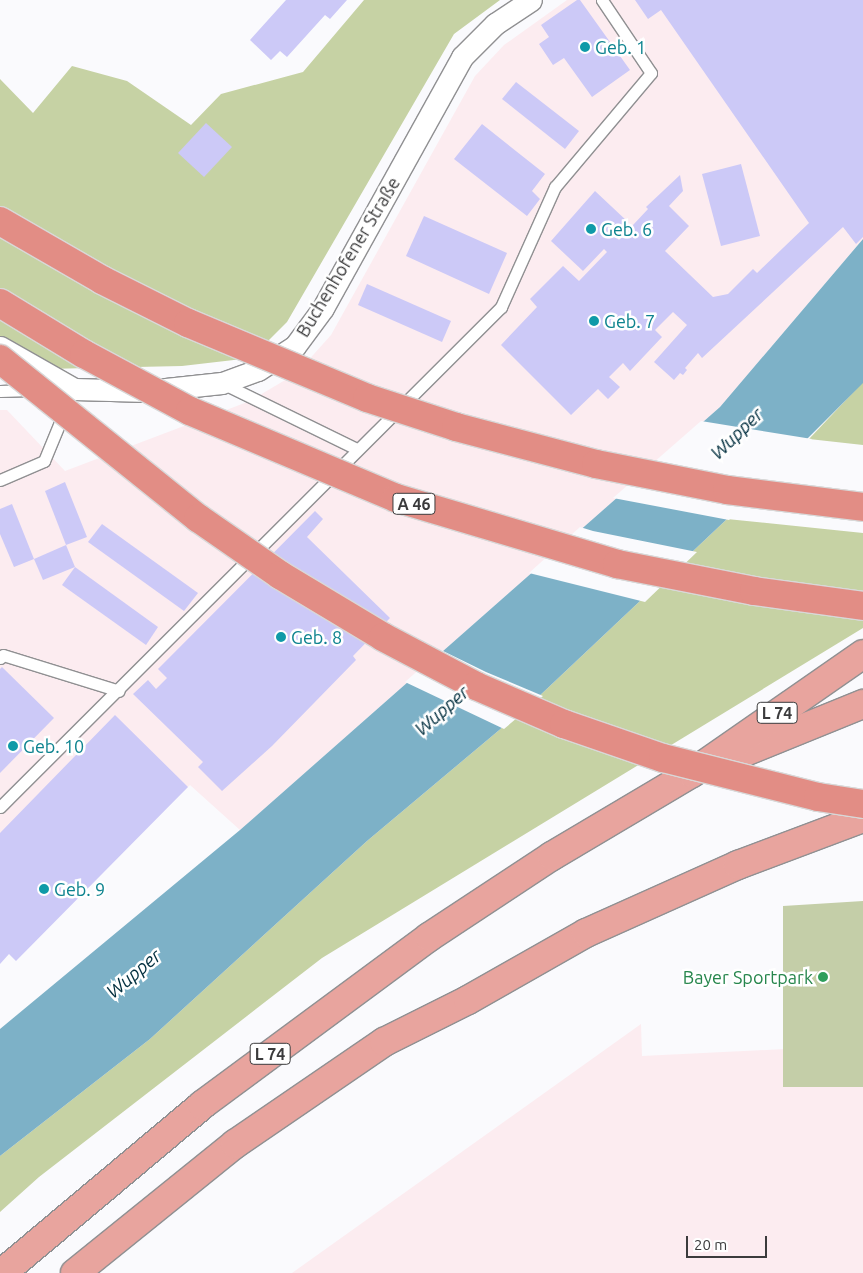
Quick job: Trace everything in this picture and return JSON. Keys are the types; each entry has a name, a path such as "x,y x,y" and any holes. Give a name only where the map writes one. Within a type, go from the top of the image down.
{"highway":[{"path":"0,221 102,280 188,323 367,398 456,427 596,464 727,490 863,507"},
{"name":"A 46","path":"0,303 84,354 190,411 396,498 617,564 754,590 863,606"},
{"path":"0,359 198,518 280,575 382,637 476,686 564,724 662,758 818,797 863,804"},
{"name":"L 74","path":"2,1273 202,1105 359,988 552,856 692,773 863,654"},
{"name":"L 74","path":"692,773 863,704"},
{"path":"75,1273 235,1144 384,1042 468,1000 586,933 738,865 863,818"},
{"path":"103,1273 239,1162 468,1000"}],"street":[{"name":"Buchenhofener Straße","path":"74,389 147,391 222,383 258,370 295,346 323,308 462,57 495,24 531,0"},
{"path":"0,347 74,389"}],"lane":[{"path":"0,807 119,691 500,307 555,187 651,73 602,0"},
{"path":"222,383 357,449"},
{"path":"0,480 44,461 74,389"},
{"name":"Buchenhofener Straße","path":"0,391 74,389"},
{"path":"0,658 3,655 119,691"}],"shaded area":[{"path":"567,0 863,0 863,239 720,407 240,830 190,785 0,961 0,410 7,410 65,471 250,401 297,373 331,335 475,76 504,45"},
{"path":"641,1024 642,1056 785,1049 783,1087 863,1087 863,1273 292,1273"}],"green space":[{"path":"364,0 500,0 454,34 287,322 251,358 182,366 0,370 0,79 33,113 72,66 127,81 191,125 221,94 303,72"},
{"path":"863,382 863,445 809,439"},
{"path":"727,519 863,533 863,628 322,958 39,1177 0,1212 0,1156 150,1039 367,841 535,700"},
{"name":"Bayer Sportpark","path":"863,901 863,1087 783,1087 783,906"}],"water":[{"name":"Wupper","path":"863,239 863,383 727,519 535,700 367,841 150,1039 0,1156 0,1029 240,830 720,407"}],"pier":[{"path":"701,421 812,439 729,520 613,498"},
{"path":"580,527 697,552 645,602 529,573"},
{"path":"441,650 486,672 543,696 504,729 405,682"}],"building":[{"path":"286,0 347,0 330,19 325,15 287,57 280,51 271,60 250,40"},
{"name":"Geb. 1","path":"577,0 580,0 630,70 592,97 564,58 553,65 539,44 549,37 541,25"},
{"path":"635,0 863,0 863,237 856,244 843,227 702,358 698,353 685,368 687,370 683,375 680,373 674,380 654,362 687,325 673,312 655,330 662,337 630,371 623,363 609,377 620,387 608,399 598,389 571,415 501,345 537,307 530,299 563,266 579,281 607,252 604,249 583,271 551,241 595,191 628,222 615,236 619,240 648,209 646,207 680,175 683,191 669,206 689,226 665,251 713,297 728,294 753,269 757,273 809,223 661,10 648,19"},
{"path":"516,82 579,131 565,149 502,99"},
{"path":"206,123 232,147 204,177 178,153"},
{"path":"482,124 545,174 532,191 540,199 527,216 454,159"},
{"path":"741,164 760,236 721,246 702,174"},
{"path":"424,216 507,253 489,294 406,256"},
{"path":"367,284 451,321 442,342 358,305"},
{"path":"65,482 87,537 66,545 45,491"},
{"path":"12,504 34,559 14,567 0,534 0,509"},
{"name":"Geb. 8","path":"315,511 323,519 307,537 390,618 353,656 356,660 272,746 222,791 198,767 203,762 133,694 148,680 156,689 167,678 158,669"},
{"path":"102,524 198,593 184,611 88,542"},
{"path":"66,545 75,567 43,580 34,559"},
{"path":"75,567 158,627 146,645 62,585"},
{"name":"Geb. 10","path":"2,667 54,718 0,773 0,669"},
{"name":"Geb. 9","path":"115,715 188,787 16,961 9,954 0,964 0,833"}],"place":[{"name":"Geb. 1","path":"585,47"},
{"name":"Geb. 6","path":"591,229"},
{"name":"Geb. 7","path":"594,321"},
{"name":"Geb. 8","path":"281,637"},
{"name":"Geb. 10","path":"13,746"},
{"name":"Geb. 9","path":"44,889"},
{"name":"Bayer Sportpark","path":"823,977"}]}
